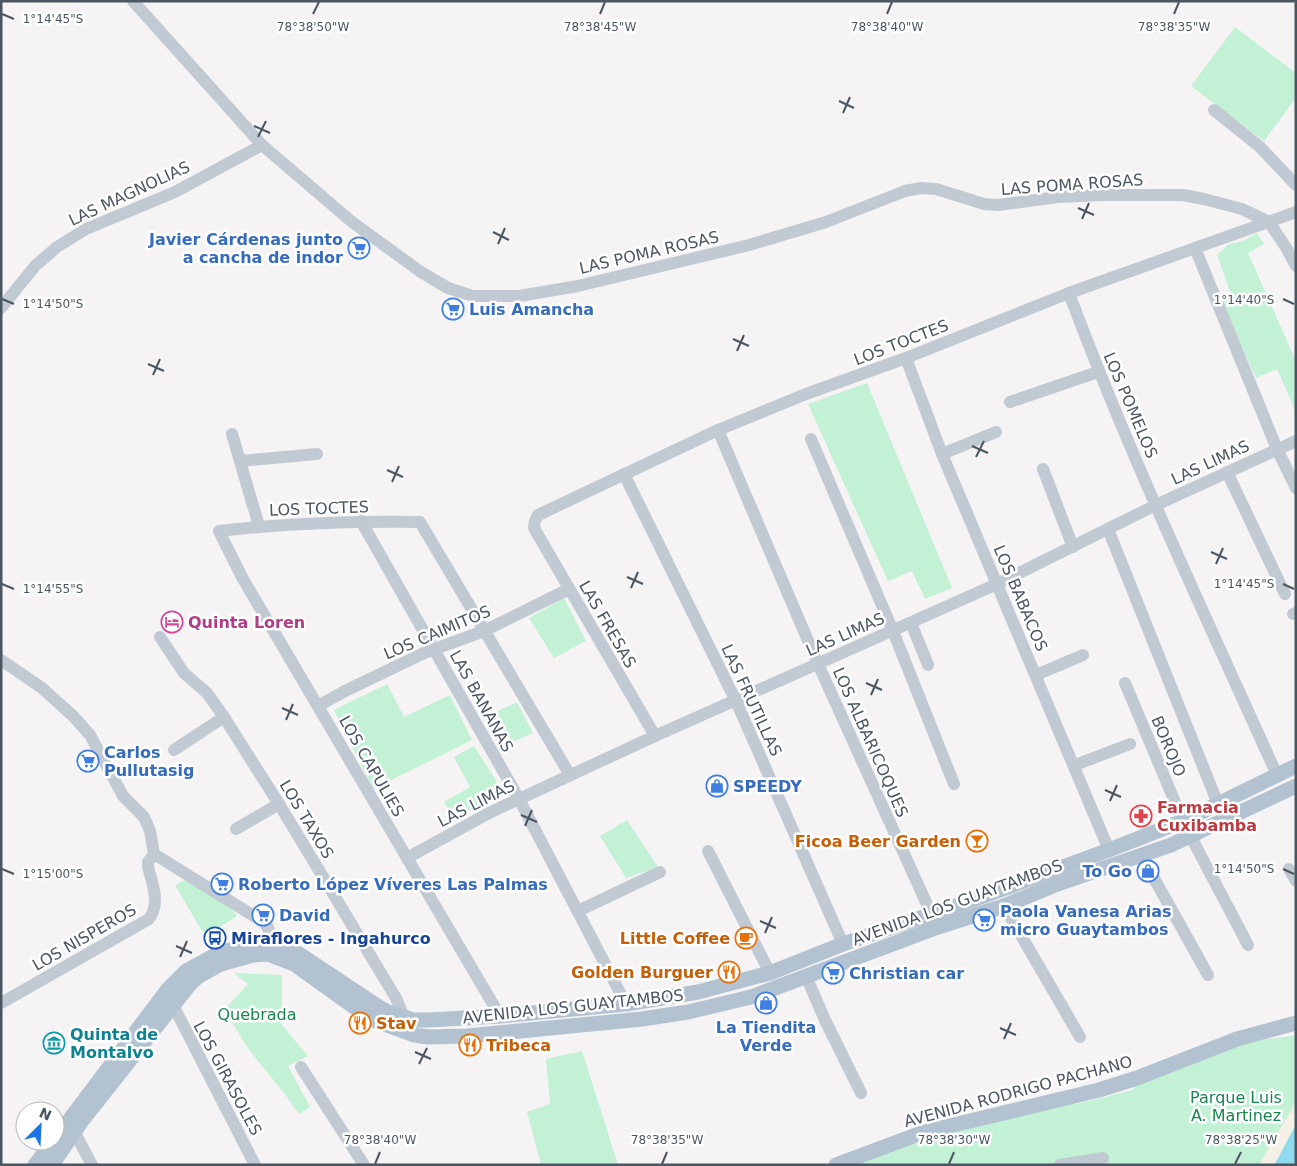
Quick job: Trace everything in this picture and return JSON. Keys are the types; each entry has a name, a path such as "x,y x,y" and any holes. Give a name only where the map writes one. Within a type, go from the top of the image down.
{"main road":[{"name":"AVENIDA LOS GUAYTAMBOS","path":"400,1023 414,1020 500,1016 626,1004 698,992 770,973 843,944 1109,850 1182,821 1296,766"},
{"name":"AVENIDA LOS GUAYTAMBOS","path":"52,1165 77,1123 168,989 186,972 219,959 253,955 280,946 299,954 388,1012 400,1023 428,1037 468,1036 642,1019 688,1012 751,997 938,927 1004,906 1055,885 1191,837 1296,786"},
{"name":"AVENIDA LOS GUAYTAMBOS","path":"65,1132 77,1123 173,1005 199,976 219,959"},
{"name":"AVENIDA RODRIGO PACHANO","path":"836,1165 924,1132 1099,1090 1137,1078 1237,1039 1296,1023"},
{"name":"AVENIDA LOS GUAYTAMBOS","path":"35,1165 46,1151"}],"street":[{"name":"LAS POMA ROSAS","path":"133,1 262,144 352,222 421,272 448,288 473,296 519,296 578,286 739,248 826,222 905,191 921,188 936,189 984,204 998,206 1058,198 1105,195 1183,195 1230,205 1269,222"},
{"path":"1214,110 1260,146 1296,185"},
{"name":"LAS MAGNOLIAS","path":"1,308 35,266 56,247 86,229 175,192 262,144"},
{"name":"LOS TOCTES","path":"534,528 538,515 718,430 806,394 906,358 1069,293 1296,212"},
{"path":"1269,222 1296,266"},
{"path":"1195,248 1277,449 1296,488"},
{"name":"LOS POMELOS","path":"1069,293 1098,372 1277,775"},
{"name":"LOS BABACOS","path":"906,358 942,454 1109,850"},
{"path":"1010,402 1098,372"},
{"name":"LOS ALBARICOQUES","path":"718,430 818,664 938,927"},
{"path":"942,454 996,432"},
{"path":"232,434 259,526"},
{"path":"811,439 893,630 954,784"},
{"name":"LAS LIMAS","path":"407,858 489,813 570,775 997,584 1156,505 1296,441"},
{"path":"240,461 317,454"},
{"path":"1043,469 1073,547"},
{"path":"1226,472 1285,594"},
{"name":"LAS FRUTILLAS","path":"624,474 736,701 843,944"},
{"name":"LOS TOCTES","path":"219,530 361,521 420,522 484,631"},
{"name":"LAS BANANAS","path":"361,521 519,799 626,1004"},
{"name":"LAS FRESAS","path":"534,528 655,736"},
{"path":"1108,529 1218,804"},
{"name":"LOS CAPULIES","path":"219,530 243,579 500,1016"},
{"name":"LOS CAIMITOS","path":"318,706 345,691 434,649 484,631 569,589"},
{"path":"911,622 928,665"},
{"path":"484,631 570,775"},
{"name":"LOS TAXOS","path":"160,637 184,673 207,693 279,804 396,998 400,1023"},
{"path":"1036,676 1083,655"},
{"path":"1,660 29,678 53,698 73,716 90,736 123,796 127,802 140,810 144,817 150,831 154,854 265,923 270,929 270,949"},
{"name":"BOROJO","path":"1125,683 1182,821"},
{"path":"174,750 224,717"},
{"path":"1075,766 1130,744"},
{"path":"236,829 279,804"},
{"path":"1191,837 1248,945"},
{"path":"708,851 770,973"},
{"name":"LOS NISPEROS","path":"1,1003 149,919 156,908 148,866 148,862 154,854"},
{"path":"1141,855 1208,975"},
{"path":"1289,869 1296,881"},
{"path":"578,911 660,872"},
{"path":"1004,906 1080,1038"},
{"path":"806,976 825,1020 861,1093"},
{"name":"LOS GIRASOLES","path":"173,1005 255,1165"},
{"path":"301,1067 364,1165"},
{"path":"77,1123 92,1165"},
{"path":"1060,1165 1103,1158"}],"green space":[{"path":"1235,27 1296,73 1296,98 1264,141 1191,86"},
{"path":"1257,233 1264,244 1248,253 1296,361 1296,412 1277,369 1256,378 1222,302 1232,297 1217,255 1229,244 1243,241"},
{"path":"867,383 952,588 925,599 912,571 888,581 808,404"},
{"path":"564,598 586,641 554,658 529,618"},
{"path":"387,684 404,717 450,695 472,740 373,789 334,710"},
{"path":"517,702 533,733 502,747 487,716"},
{"path":"474,746 504,793 454,818 444,802 470,787 454,757"},
{"path":"627,820 658,867 626,878 600,836"},
{"path":"187,879 229,906 237,916 205,936 175,885"},
{"name":"Quebrada","path":"234,973 282,975 282,1025 308,1056 288,1066 310,1107 299,1114 250,1051 224,1010 248,984"},
{"name":"Parque Luis A. Martinez","path":"1296,1035 1296,1165 853,1165 918,1138 1062,1104 1077,1104 1133,1090 1137,1083 1236,1044"},
{"path":"582,1051 618,1165 541,1165 527,1112 550,1104 546,1059"}],"sand":[{"path":"1296,1102 1296,1165 1259,1165"}],"water":[{"path":"1296,1124 1296,1165 1275,1165 1276,1162"}],"place":[{"name":"Javier Cárdenas junto a cancha de indor","path":"359,248"},
{"name":"Luis Amancha","path":"453,309"},
{"name":"Quinta Loren","path":"172,622"},
{"name":"Carlos Pullutasig","path":"88,761"},
{"name":"SPEEDY","path":"717,786"},
{"name":"Farmacia Cuxibamba","path":"1141,816"},
{"name":"Ficoa Beer Garden","path":"977,841"},
{"name":"To Go","path":"1148,871"},
{"name":"Roberto López Víveres Las Palmas","path":"222,884"},
{"name":"David","path":"263,915"},
{"name":"Paola Vanesa Arias micro Guaytambos","path":"984,920"},
{"name":"Miraflores - Ingahurco","path":"215,938"},
{"name":"Little Coffee","path":"746,938"},
{"name":"Golden Burguer","path":"729,972"},
{"name":"Christian car","path":"833,973"},
{"name":"La Tiendita Verde","path":"766,1003"},
{"name":"Stav","path":"360,1023"},
{"name":"Quinta de Montalvo","path":"54,1043"},
{"name":"Tribeca","path":"470,1045"}]}
